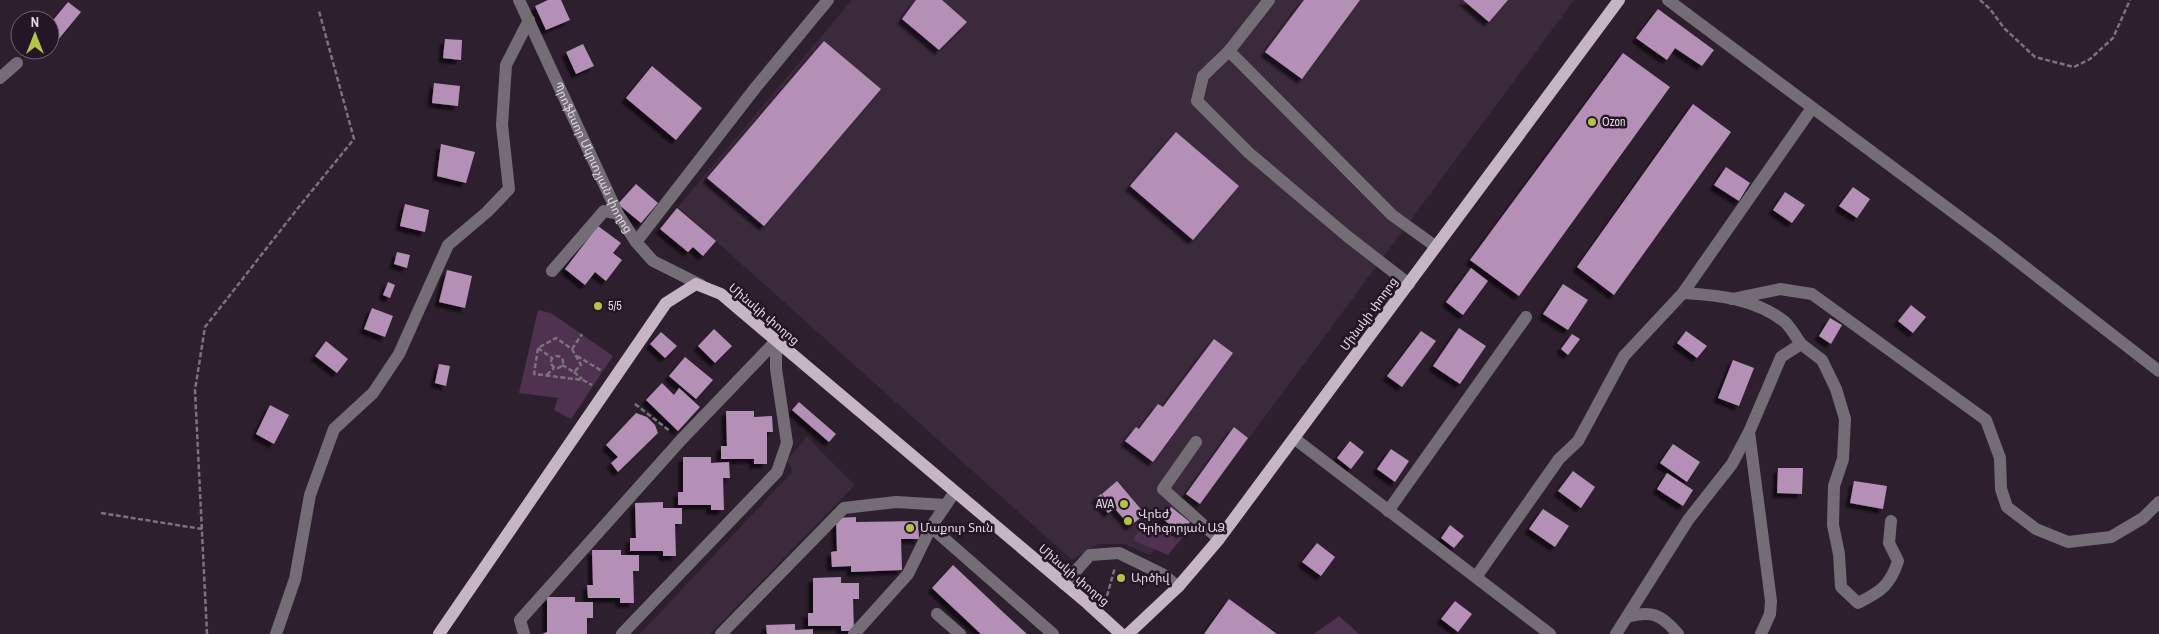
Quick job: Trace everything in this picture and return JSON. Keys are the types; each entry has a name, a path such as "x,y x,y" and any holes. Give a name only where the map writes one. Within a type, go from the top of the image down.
{"main road":[{"name":"Մինսկի փողոց","path":"1128,634 1178,586 1219,539 1619,0"},
{"path":"441,633 666,303 696,284 701,286"},
{"name":"Մինսկի փողոց","path":"701,286 721,294 1121,634"}],"lane":[{"name":"Պրոֆեսոր Մկրտչյան փողոց","path":"519,0 618,214 636,242 653,261 701,286"},
{"path":"636,242 756,87 828,0"},
{"path":"1269,0 1229,51 1203,76 1197,101 1249,153 1347,236 1409,284"},
{"path":"1668,0 1993,242 2159,371"},
{"path":"276,634 296,579 310,495 334,429 372,393 399,354 448,245 509,189 502,125 506,66 529,20"},
{"path":"1229,51 1392,215 1435,246"},
{"path":"0,78 17,63"},
{"path":"1476,577 1559,459 1578,441 1624,356 1683,293 1812,108"},
{"path":"552,271 604,210 618,214"},
{"path":"1732,299 1780,289 1812,294 1986,420 2000,458 2001,489 2007,507 2036,529 2068,542 2112,537 2143,518 2159,502"},
{"path":"1683,293 1713,295 1757,304 1786,323 1801,344 1822,360 1836,389 1845,419 1843,459 1834,486 1833,525 1839,554 1841,587 1858,603 1882,591 1894,573 1898,561 1888,543 1891,521"},
{"path":"1388,511 1526,317"},
{"path":"524,634 520,620 681,440 776,340"},
{"path":"622,634 777,472 786,443 776,369 776,340"},
{"path":"1616,634 1688,520 1732,464 1781,357 1801,344"},
{"path":"1748,432 1771,601 1770,614 1761,634"},
{"path":"1295,439 1550,634"},
{"path":"1196,442 1163,489 1219,539"},
{"path":"854,634 908,574 931,527 954,493"},
{"path":"721,634 844,508 896,502 945,505"},
{"path":"931,527 1053,634"},
{"path":"1064,584 1090,556 1119,553 1164,575 1178,586"},
{"path":"1627,617 1643,613 1656,615 1672,626 1678,634"},
{"path":"937,614 960,634"}],"path":[{"path":"1980,0 1990,9 2004,28 2035,57 2074,68 2090,59 2113,38 2130,0"},
{"path":"207,634 195,390 204,327 354,139 319,11"},
{"path":"572,349 582,334"},
{"path":"538,348 556,338 572,349 576,355 581,365 574,372"},
{"path":"538,348 534,374 583,380"},
{"path":"538,348 552,358"},
{"path":"576,355 603,372"},
{"path":"552,358 555,356 560,357 563,360 562,365"},
{"path":"552,358 551,362 554,368"},
{"path":"562,365 604,392"},
{"path":"547,376 554,368 562,365"},
{"path":"635,404 681,440"},
{"path":"102,513 202,529"},
{"path":"1107,596 1119,553"}],"shaded area":[{"path":"852,0 1574,0 1200,504 1150,555 1124,544 1098,544 1072,560 678,207"},
{"path":"538,310 551,313 613,356 571,419 554,410 558,398 519,393"},
{"path":"807,437 855,485 710,634 640,634 793,471 787,460"},
{"path":"1138,532 1183,537 1168,555 1133,540"},
{"path":"1339,616 1359,634 1314,634"}],"building":[{"path":"548,0 561,0 570,20 546,30 535,6"},
{"path":"916,0 942,0 967,22 939,50 902,19"},
{"path":"1304,0 1360,0 1302,79 1265,52"},
{"path":"1463,0 1508,0 1489,22"},
{"path":"68,2 81,12 60,37 60,12"},
{"path":"1658,9 1714,50 1702,66 1675,48 1667,60 1636,38"},
{"path":"445,39 462,40 461,60 443,58"},
{"path":"824,41 881,89 764,226 707,178"},
{"path":"583,44 594,66 576,74 566,52"},
{"path":"1623,53 1670,87 1519,296 1470,260"},
{"path":"652,66 702,108 676,140 626,98"},
{"path":"434,83 460,86 458,106 432,103"},
{"path":"1693,104 1731,132 1614,295 1577,267"},
{"path":"1176,132 1239,186 1193,240 1130,186"},
{"path":"441,144 475,152 466,183 437,176"},
{"path":"1726,167 1750,183 1739,201 1714,185"},
{"path":"636,184 658,203 641,223 618,204"},
{"path":"1853,187 1870,199 1857,218 1839,206"},
{"path":"1785,192 1805,205 1792,223 1773,210"},
{"path":"405,204 429,210 425,232 400,226"},
{"path":"677,208 716,241 703,256 693,247 688,252 660,229"},
{"path":"598,226 621,243 613,253 622,260 606,281 595,272 585,285 565,269"},
{"path":"397,252 410,255 407,268 394,264"},
{"path":"1471,268 1488,281 1463,315 1446,302"},
{"path":"447,270 472,276 465,308 439,302"},
{"path":"388,282 395,285 390,298 383,295"},
{"path":"1563,284 1588,300 1568,330 1543,314"},
{"path":"1911,305 1926,317 1913,333 1898,321"},
{"path":"372,308 393,316 385,337 364,329"},
{"path":"1830,318 1842,325 1831,344 1819,336"},
{"path":"1459,328 1486,346 1460,384 1433,366"},
{"path":"714,329 732,346 715,363 698,346"},
{"path":"1421,331 1436,341 1402,387 1387,376"},
{"path":"1686,331 1707,346 1697,358 1677,343"},
{"path":"661,332 677,346 665,358 650,344"},
{"path":"1572,334 1580,339 1568,355 1561,349"},
{"path":"1214,339 1233,353 1153,462 1125,441 1136,427 1139,429 1158,404 1163,407"},
{"path":"326,341 348,359 337,373 315,356"},
{"path":"685,357 713,380 696,399 669,376"},
{"path":"1733,360 1754,368 1739,406 1718,398"},
{"path":"439,364 450,366 446,386 435,383"},
{"path":"662,383 674,395 679,388 700,407 678,431 646,400"},
{"path":"799,402 836,434 829,442 792,410"},
{"path":"270,405 289,415 274,444 256,434"},
{"path":"726,411 754,411 754,417 772,416 773,432 767,432 767,464 754,464 754,459 721,459 721,446 727,446"},
{"path":"636,413 647,417 655,425 658,433 618,472 611,463 618,457 606,445"},
{"path":"1234,427 1248,438 1200,504 1186,494"},
{"path":"1350,441 1364,452 1351,469 1337,458"},
{"path":"1673,444 1700,462 1687,482 1660,463"},
{"path":"1391,449 1409,461 1395,482 1377,469"},
{"path":"683,457 711,457 711,463 729,462 730,478 723,478 724,510 711,510 711,505 678,505 678,492 683,492"},
{"path":"1778,468 1803,468 1802,494 1777,493"},
{"path":"1573,471 1595,487 1581,508 1558,491"},
{"path":"1667,473 1693,490 1683,506 1657,489"},
{"name":"AVA","path":"1117,481 1145,514 1130,526 1102,494"},
{"path":"1854,481 1887,486 1883,509 1850,503"},
{"path":"1101,494 1114,509 1108,513 1096,498"},
{"path":"663,502 663,508 682,508 682,524 675,524 676,556 663,556 663,551 630,551 630,538 636,538 635,503"},
{"path":"1171,507 1190,522 1181,534 1162,518"},
{"path":"1543,509 1569,526 1555,547 1529,529"},
{"path":"856,517 856,522 918,521 919,539 901,539 902,570 851,572 851,566 832,567 831,552 837,551 836,518"},
{"path":"1450,525 1464,536 1454,548 1441,538"},
{"path":"1317,543 1335,557 1321,576 1302,562"},
{"path":"592,550 621,550 621,555 639,555 639,571 633,571 634,603 620,603 620,598 588,598 587,585 593,585"},
{"path":"953,565 1027,634 981,634 932,588"},
{"path":"841,577 841,583 859,583 859,599 853,599 854,631 841,631 841,626 808,626 808,613 813,613 813,578"},
{"path":"547,597 575,597 575,602 593,602 593,618 587,618 587,634 542,634 547,632"},
{"path":"1229,599 1277,634 1204,634"},
{"path":"1455,601 1472,614 1458,632 1441,619"},
{"path":"795,624 795,630 813,629 813,634 767,634 766,625"}],"place":[{"name":"Ozon","path":"1592,122"},
{"name":"5/5","path":"598,306"},
{"name":"AVA","path":"1124,504"},
{"name":"Վրեժ Գրիգորյան ԱՁ","path":"1128,521"},
{"name":"Մաքուր Տուն","path":"910,528"},
{"name":"Արծիվ","path":"1121,578"}]}
